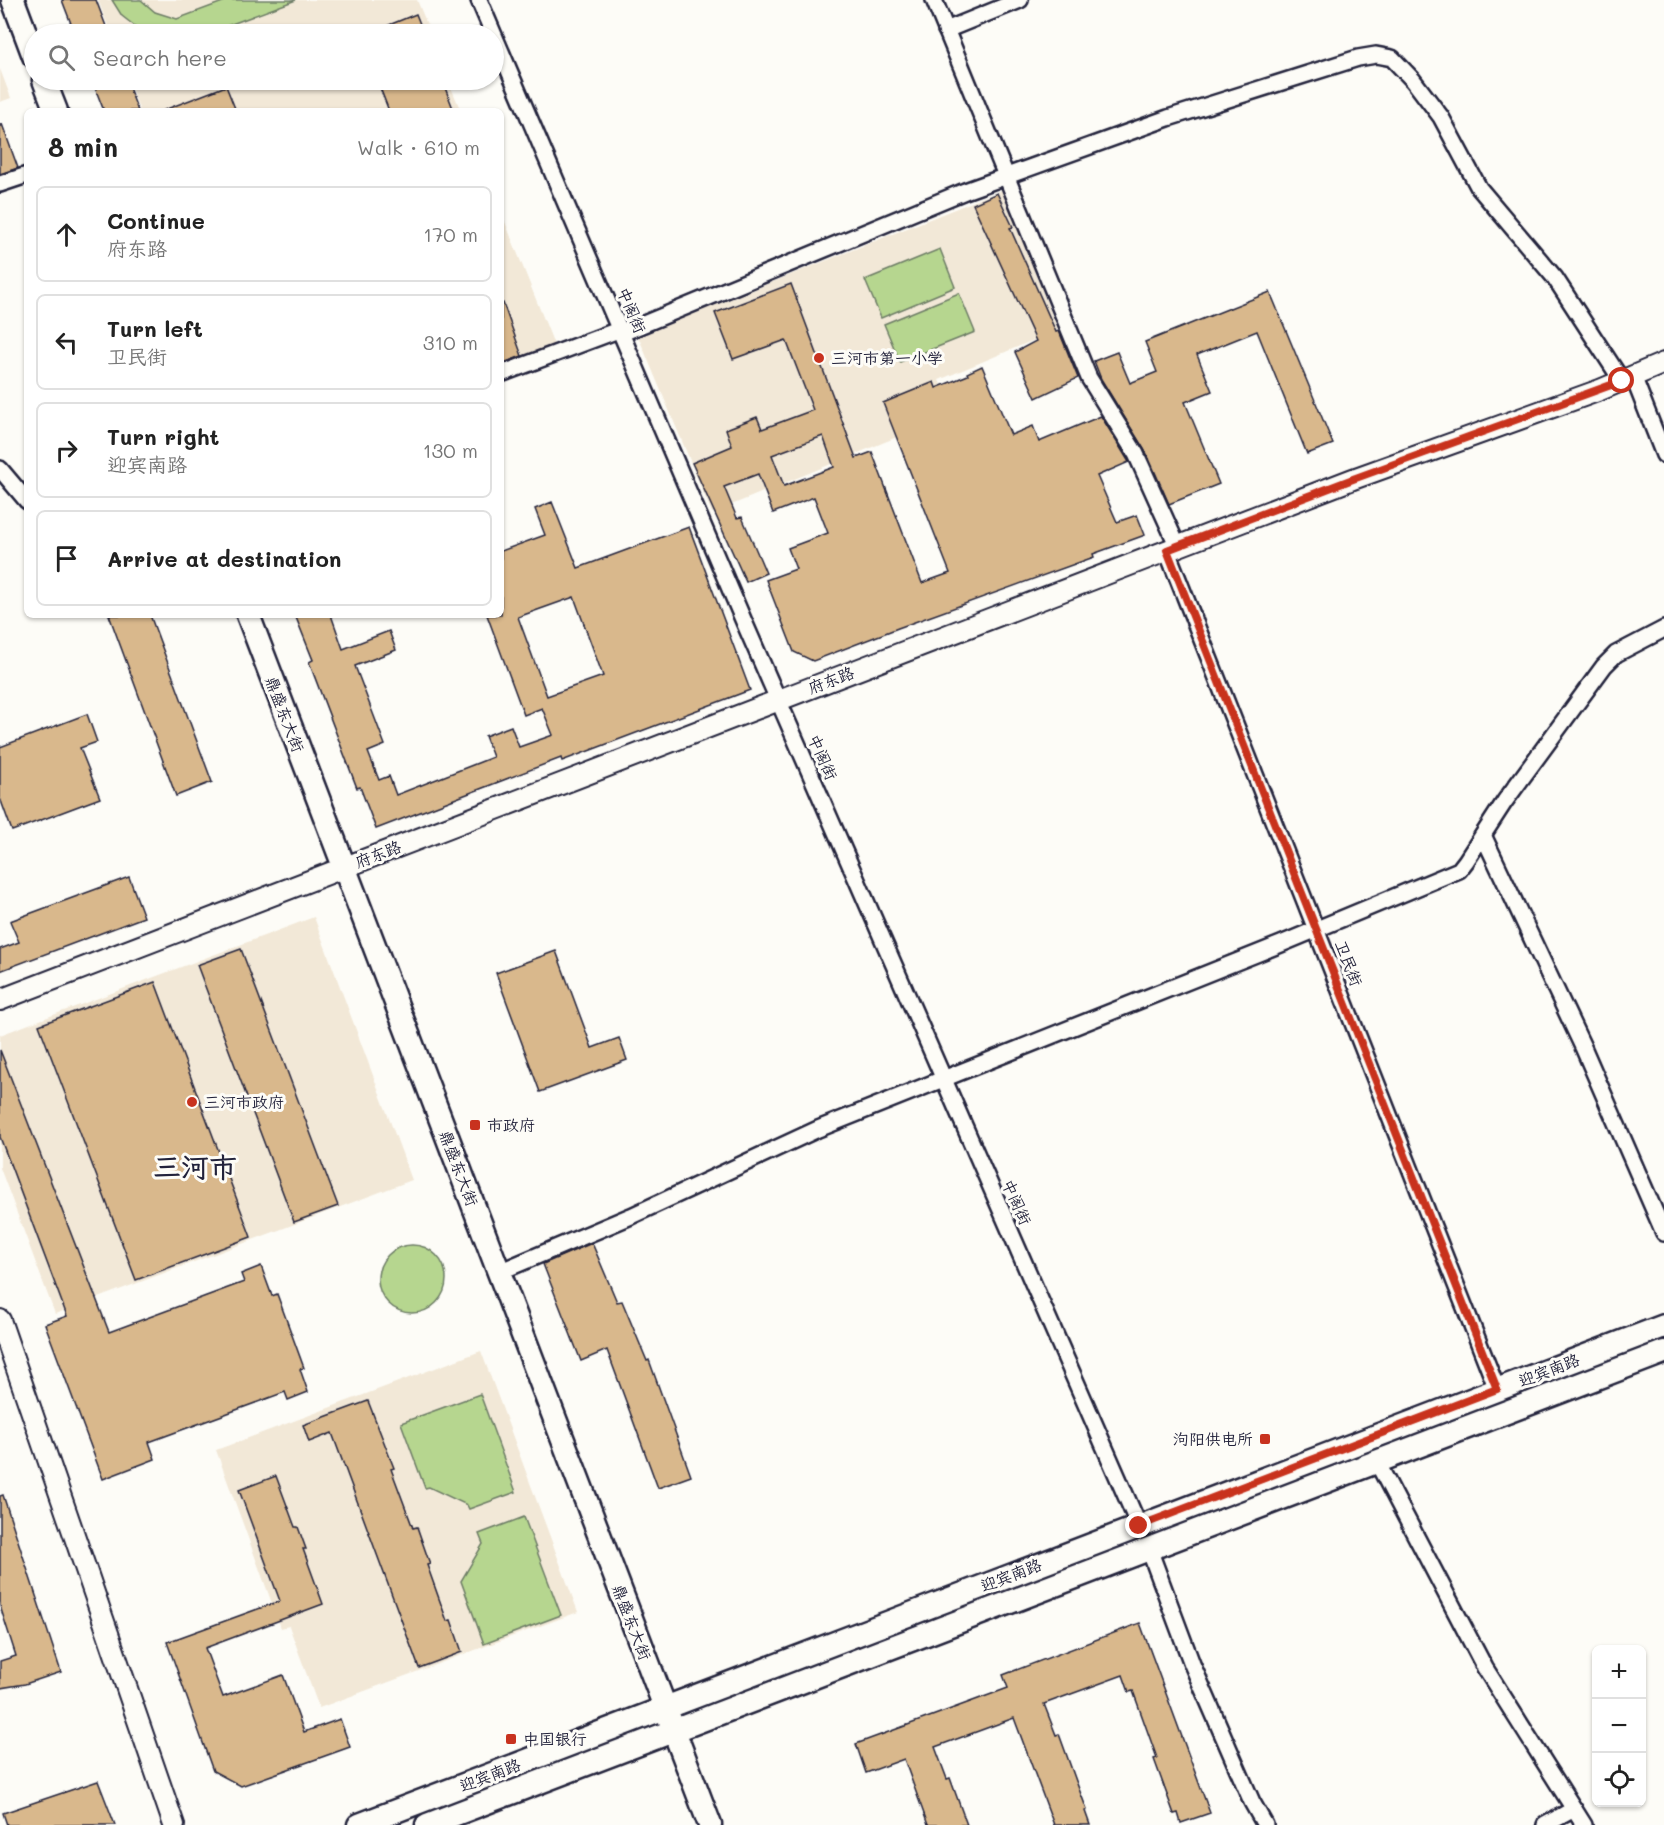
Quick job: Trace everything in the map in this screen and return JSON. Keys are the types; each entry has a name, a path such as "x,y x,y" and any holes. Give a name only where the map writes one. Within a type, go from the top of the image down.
{"main road":[{"path":"13,0 24,29"},
{"path":"48,90 55,108"},
{"name":"鼎盛东大街","path":"249,618 710,1825"},
{"name":"迎宾南路","path":"427,1825 669,1720 1139,1526 1664,1326"},
{"name":"迎宾南路","path":"359,1825 669,1720 1149,1549 1664,1352"}],"street":[{"name":"中阁街","path":"479,0 489,24"},
{"name":"卫民街","path":"934,0 1089,378 1136,454 1316,929 1497,1389"},
{"path":"946,30 1020,0"},
{"path":"504,373 622,331 954,195 1006,176 1168,118 1358,58 1376,55 1392,58 1442,117 1479,188 1555,278 1627,378 1664,455"},
{"name":"中阁街","path":"504,58 778,700 1139,1526"},
{"path":"0,184 24,176"},
{"name":"府东路","path":"0,1000 1353,479 1664,363"},
{"path":"0,469 24,497"},
{"path":"499,1272 632,1216 818,1129 1458,870 1505,801 1604,666 1616,654 1664,629"},
{"path":"1483,835 1583,1047 1664,1233"},
{"path":"0,1320 174,1825"},
{"path":"1377,1462 1485,1668 1584,1825"},
{"path":"1149,1549 1192,1664 1261,1824"},
{"path":"1545,1825 1574,1809"}],"shaded area":[{"path":"98,0 417,0 427,24 107,24"},
{"path":"0,69 11,98 0,102"},
{"path":"132,90 452,90 460,108 139,108"},
{"name":"三河市第一小学","path":"1002,190 1058,330 939,380 953,414 712,513 638,336"},
{"path":"504,220 555,347 504,366"},
{"name":"三河市政府","path":"314,917 412,1180 55,1314 0,1168 0,1035"},
{"path":"481,1351 578,1612 319,1708 289,1626 281,1628 216,1450"}],"green space":[{"path":"112,0 141,0 155,12 177,19 228,0 296,0 232,24 132,24 122,16"},
{"path":"940,249 955,287 881,318 865,280"},
{"path":"959,293 975,332 900,362 884,324"},
{"path":"412,1245 425,1248 436,1255 443,1266 446,1279 443,1292 436,1303 425,1310 412,1313 399,1310 388,1303 381,1292 378,1279 381,1266 388,1255 399,1248"},
{"path":"480,1394 516,1492 469,1509 467,1505 429,1487 425,1488 401,1423"},
{"path":"524,1517 561,1615 484,1644 461,1581 483,1544 479,1534"}],"building":[{"path":"62,0 96,0 105,24 71,24"},
{"path":"416,14 420,24 392,24"},
{"path":"96,90 130,90 137,108 103,108"},
{"path":"216,90 228,90 235,108 169,108"},
{"path":"381,90 446,90 453,108 388,108"},
{"path":"2,124 18,168 0,174 0,125"},
{"path":"997,193 1013,227 1010,228 1056,332 1059,331 1078,378 1036,398 1015,352 1036,341 973,204"},
{"path":"791,284 856,458 872,452 922,583 950,573 883,403 934,382 936,388 968,375 967,373 982,366 1011,435 1033,426 1039,442 1101,416 1129,462 1097,476 1117,522 1137,515 1145,535 1093,554 1094,557 813,661 794,652 766,580 796,569 788,548 828,533 814,497 773,513 758,474 724,487 737,518 742,517 766,573 746,582 692,463 732,446 726,429 757,417 762,429 813,410 786,340 733,359 715,313","holes":["823,436 834,467 784,486 772,455"]},
{"path":"1270,292 1333,444 1307,454 1257,331 1197,355 1212,391 1185,402 1219,484 1169,504 1147,454 1101,379 1094,361 1117,352 1130,383 1157,372 1145,342"},
{"path":"504,306 522,356 504,363"},
{"path":"552,502 578,568 689,527 750,690 562,761 561,758 376,829 360,787 357,788 309,662 313,660 296,618 332,618 343,649 389,631 396,650 355,666 385,745 368,752 379,780 389,776 396,795 493,757 485,736 511,726 519,747 553,735 542,708 524,715 488,618 504,618 504,550 545,535 535,509","holes":["574,597 603,676 547,696 518,617"]},
{"path":"110,618 151,618 212,782 176,796"},
{"path":"87,714 97,742 80,748 100,798 12,831 0,798 0,747"},
{"path":"129,877 144,917 0,971 0,949 19,942 10,921"},
{"path":"241,949 338,1206 294,1222 197,965"},
{"path":"556,951 592,1048 619,1038 627,1060 540,1092 496,973"},
{"path":"155,982 251,1237 136,1280 39,1025"},
{"path":"0,1050 109,1332 244,1282 241,1274 261,1266 272,1296 277,1294 304,1368 300,1369 308,1392 288,1400 285,1392 149,1442 155,1459 103,1479 45,1324 67,1316 0,1137"},
{"path":"592,1243 617,1302 622,1301 647,1361 649,1360 691,1476 658,1488 607,1350 581,1361 543,1264"},
{"path":"368,1401 394,1468 391,1469 413,1528 417,1527 430,1564 427,1565 447,1621 451,1620 462,1652 419,1668 332,1433 309,1442 303,1425"},
{"path":"276,1476 295,1527 298,1527 306,1549 303,1549 323,1604 205,1648 223,1697 283,1675 304,1732 340,1719 350,1747 241,1786 213,1771 167,1642 280,1601 239,1490"},
{"path":"3,1495 61,1672 25,1684 0,1688 0,1661 16,1656 0,1606 0,1496"},
{"path":"1140,1623 1210,1813 1181,1823 1178,1813 1174,1814 1133,1691 1129,1692 1123,1675 1044,1704 1056,1735 1059,1734 1087,1810 1085,1811 1090,1825 1054,1825 1014,1718 935,1747 947,1779 950,1778 967,1825 928,1825 904,1759 866,1773 856,1744 1008,1688 1003,1675"},
{"path":"98,1781 115,1825 7,1825 3,1813"}],"place":[{"name":"三河市第一小学","path":"819,358"},
{"name":"三河市政府","path":"192,1102"},
{"name":"市政府","path":"475,1125"},
{"name":"泃阳供电所","path":"1265,1439"},
{"name":"中国银行","path":"511,1739"}],"district":[{"name":"三河市","path":"195,1167"}],"route":[{"path":"1139,1526 1497,1389 1167,550 1622,381"}]}
